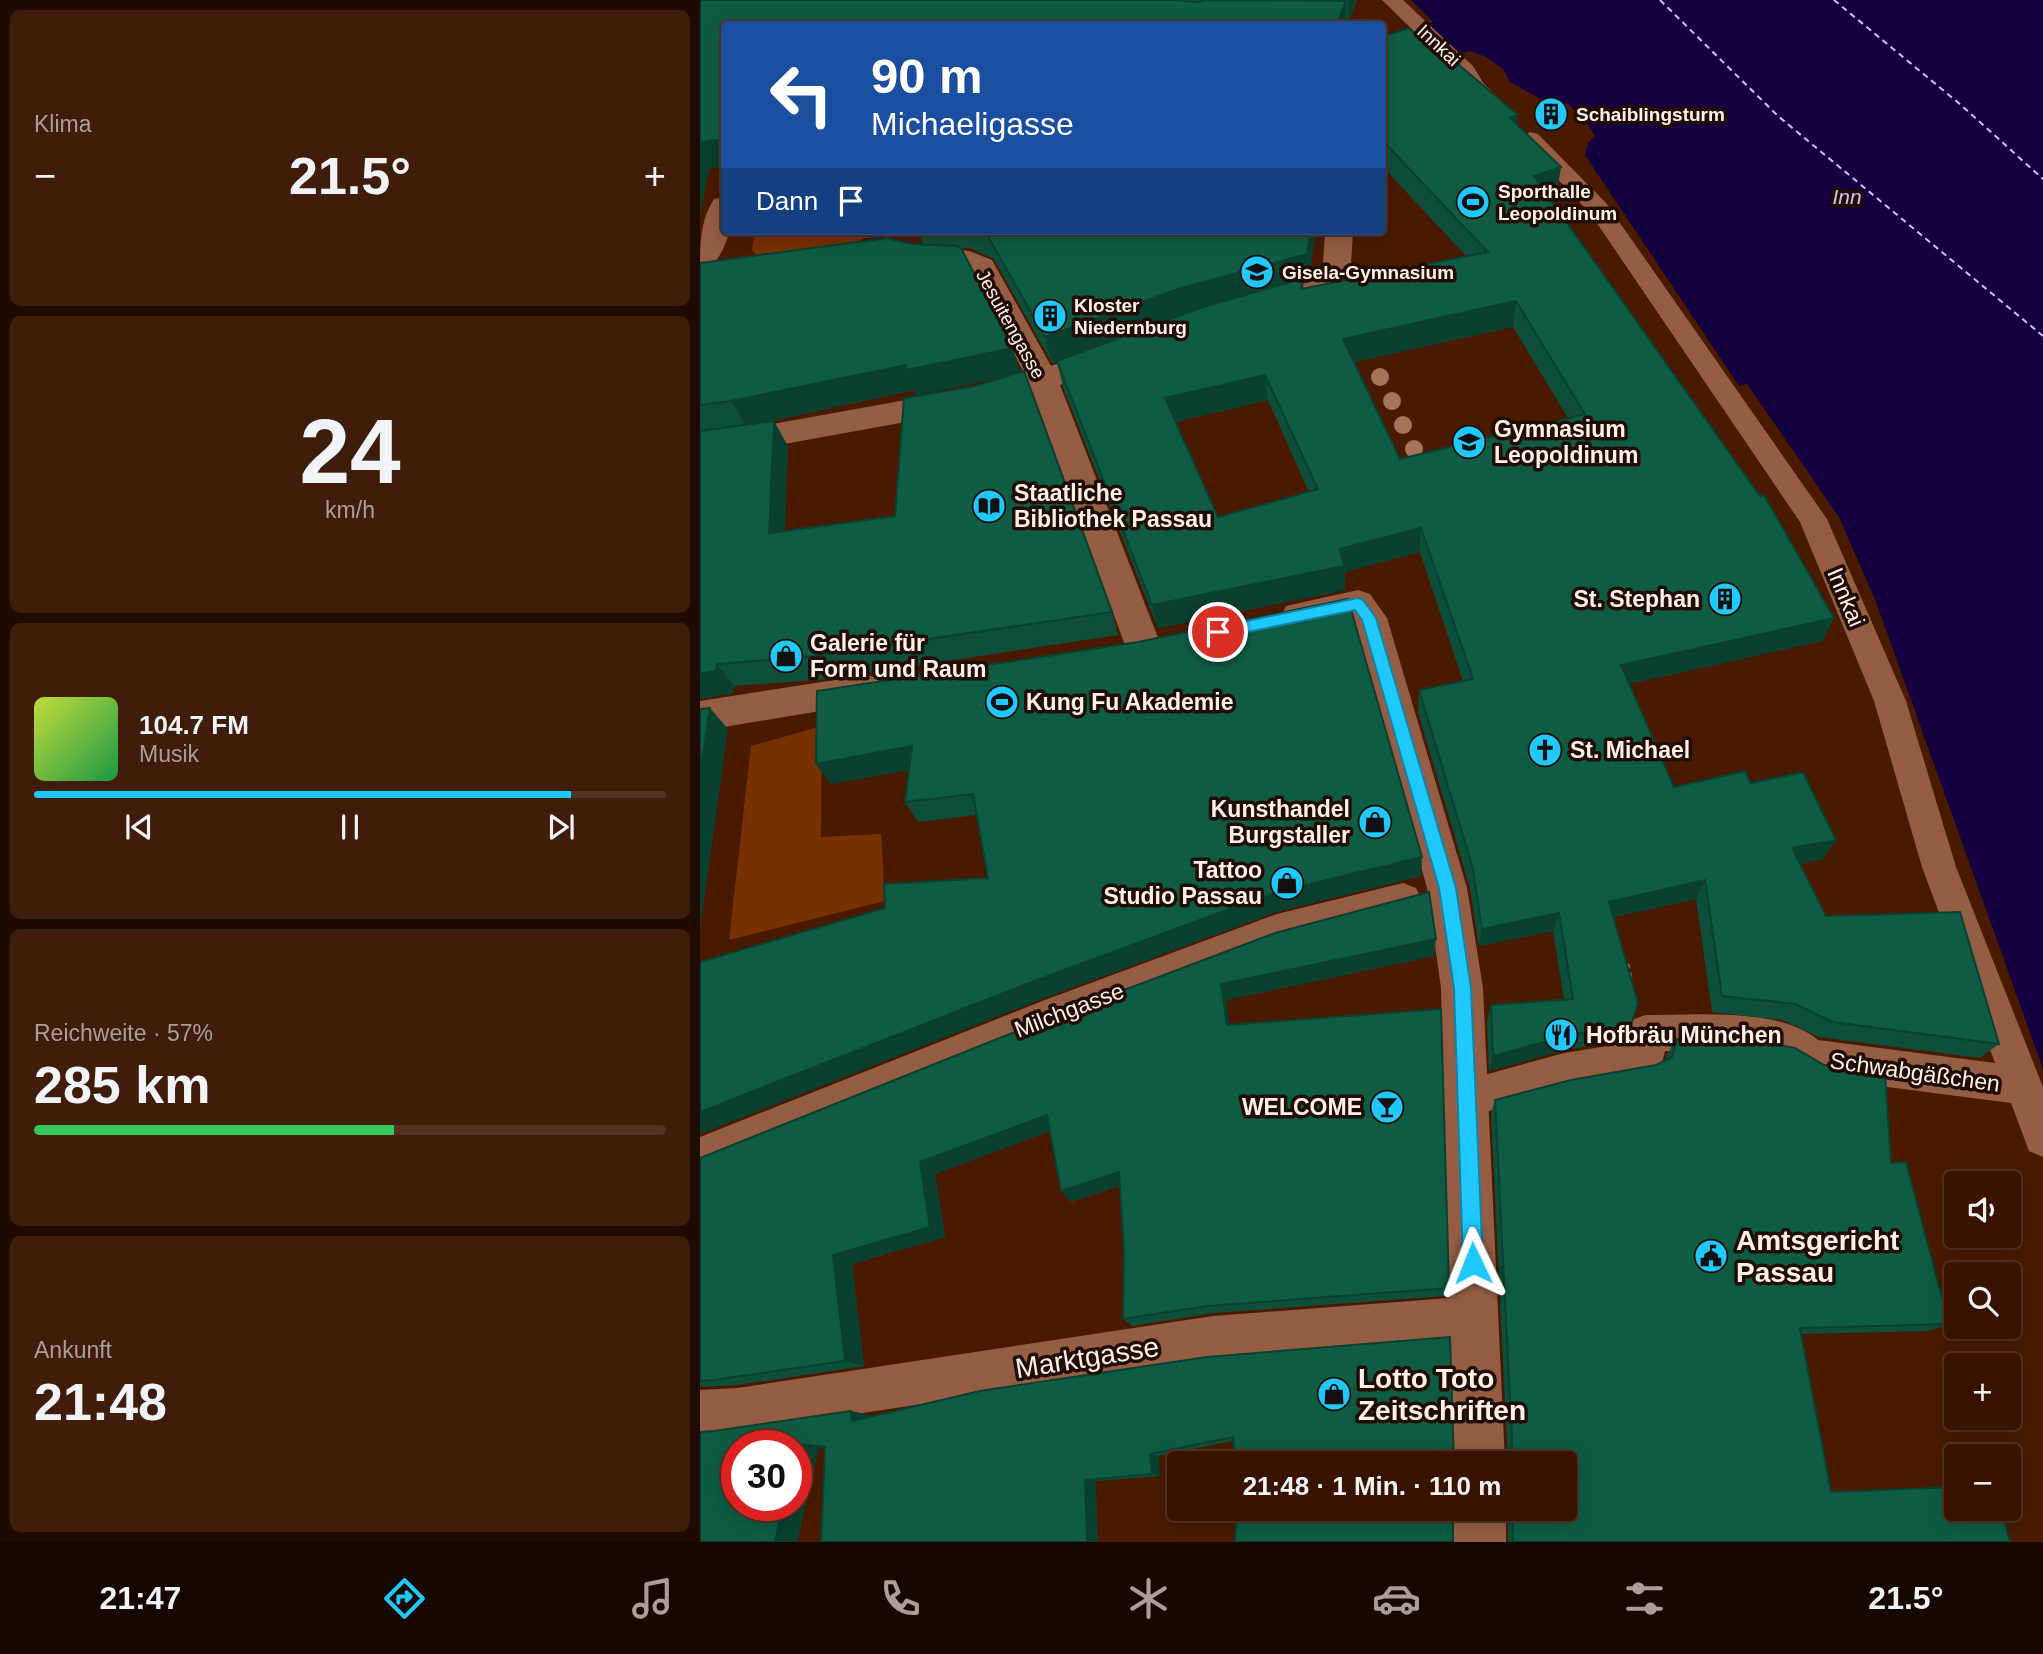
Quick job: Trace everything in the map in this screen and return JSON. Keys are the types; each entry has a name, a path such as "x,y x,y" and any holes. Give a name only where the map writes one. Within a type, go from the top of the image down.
{"street":[{"name":"Innkai","path":"1392,0 1465,70 1475,87 1598,208 1813,519 1890,701 1939,867 2043,1137"},
{"path":"700,262 710,249 721,214"},
{"path":"1247,308 1325,287 1338,264 1339,235"},
{"name":"Jesuitengasse","path":"891,251 922,258 970,260 982,266 1043,380 1143,647"},
{"path":"700,444 747,440 983,397 1043,380 1132,346"},
{"path":"1264,623 1358,604 1369,618 1447,888 1462,988 1479,1451"},
{"path":"700,716 898,686"},
{"name":"Milchgasse","path":"700,1157 1045,1018 1277,931 1447,888"},
{"name":"Schwabgäßchen","path":"1466,1097 1564,1073 1646,1058 1645,1033 1739,1034 1794,1044 1810,1058 2023,1086"},
{"name":"Marktgasse","path":"700,1412 738,1410 1213,1338 1476,1317"},
{"path":"1479,1521 1479,1542"}],"shaded area":[{"path":"754,235 888,235 864,238 853,246 757,256 752,250"},
{"path":"822,726 821,837 881,834 885,901 729,940 751,746"}],"water":[{"name":"Inn","path":"1411,0 2043,0 2043,1069 1876,602 1839,517 1747,384 1739,386 1585,155 1588,143 1595,136 1585,120 1568,104 1543,100 1510,82 1503,69 1486,57 1470,51 1458,54 1427,25 1433,22"}],"building":[{"path":"700,0 1346,1 1338,21 721,21 721,139 700,142"},
{"path":"1408,28 1422,38 1426,37 1518,115 1510,118 1561,167 1534,176 1760,496 1764,495 1834,618 1621,665 1674,787 1745,771 1751,783 1803,772 1836,840 1792,848 1826,916 1960,912 1999,1044 1833,1022 1795,1004 1722,996 1705,880 1609,902 1638,1003 1631,1025 1570,1035 1493,1056 1491,1005 1573,999 1559,913 1482,929 1473,869 1419,690 1473,679 1421,528 1340,549 1344,566 1152,605 1057,361 1203,307 1302,279 1301,289 1488,252 1386,144 1386,36","holes":["1516,301 1585,414 1400,459 1343,339","1265,375 1318,489 1218,517 1165,398"]},
{"path":"987,235 1310,235 1307,254 1181,288 1045,337"},
{"path":"887,238 913,244 961,248 1013,348 906,370 906,365 700,405 700,263"},
{"path":"1024,371 1112,612 814,656 717,664 716,671 700,674 700,431 774,421 769,533 895,516 904,398 975,386"},
{"path":"1348,599 1422,857 1273,893 1034,981 700,1112 700,962 885,908 884,884 988,878 973,794 905,802 912,746 816,764 817,691 1138,642"},
{"path":"710,708 700,775 700,709"},
{"path":"1429,892 1436,939 1221,984 1227,1025 1441,1009 1449,1288 1207,1306 1123,1319 1124,1251 1119,1172 1061,1191 1047,1115 920,1162 930,1227 833,1255 845,1361 700,1381 700,1158 1042,1021 1275,933"},
{"name":"Amtsgericht Passau","path":"1677,1039 1750,1040 1795,1048 1824,1065 1885,1073 1891,1163 1906,1162 1944,1305 1944,1324 1800,1328 1831,1492 1944,1487 1944,1521 2004,1521 2010,1542 1513,1542 1513,1521 1577,1521 1577,1451 1513,1451 1495,1100 1571,1080 1656,1065 1672,1057"},
{"path":"1450,1337 1454,1451 1234,1451 1233,1437 1150,1454 1152,1474 1085,1480 1087,1542 821,1542 825,1447 812,1446 812,1430 721,1430 721,1521 780,1521 775,1542 700,1542 700,1432 851,1411 852,1421 980,1391 1207,1357"},
{"path":"1236,1521 1453,1521 1453,1542 1235,1542"}],"ferry route":[{"path":"1660,0 1778,116 2043,336"},
{"path":"1834,0 1961,105 2043,179"}],"place":[{"name":"Schaiblingsturm","path":"1551,114"},
{"name":"Sporthalle Leopoldinum","path":"1473,202"},
{"name":"Gisela-Gymnasium","path":"1257,272"},
{"name":"Kloster Niedernburg","path":"1050,316"},
{"name":"Gymnasium Leopoldinum","path":"1469,442"},
{"name":"Staatliche Bibliothek Passau","path":"989,506"},
{"name":"St. Stephan","path":"1725,599"},
{"name":"Galerie für Form und Raum","path":"786,656"},
{"name":"Kung Fu Akademie","path":"1002,702"},
{"name":"St. Michael","path":"1545,750"},
{"name":"Kunsthandel Burgstaller","path":"1375,822"},
{"name":"Tattoo Studio Passau","path":"1287,883"},
{"name":"Hofbräu München","path":"1561,1035"},
{"name":"WELCOME","path":"1387,1107"},
{"name":"Amtsgericht Passau","path":"1711,1256"},
{"name":"Lotto Toto Zeitschriften","path":"1334,1394"}],"route":[{"path":"1218,632 1358,604 1369,618 1447,888 1462,988 1473,1263"}]}
